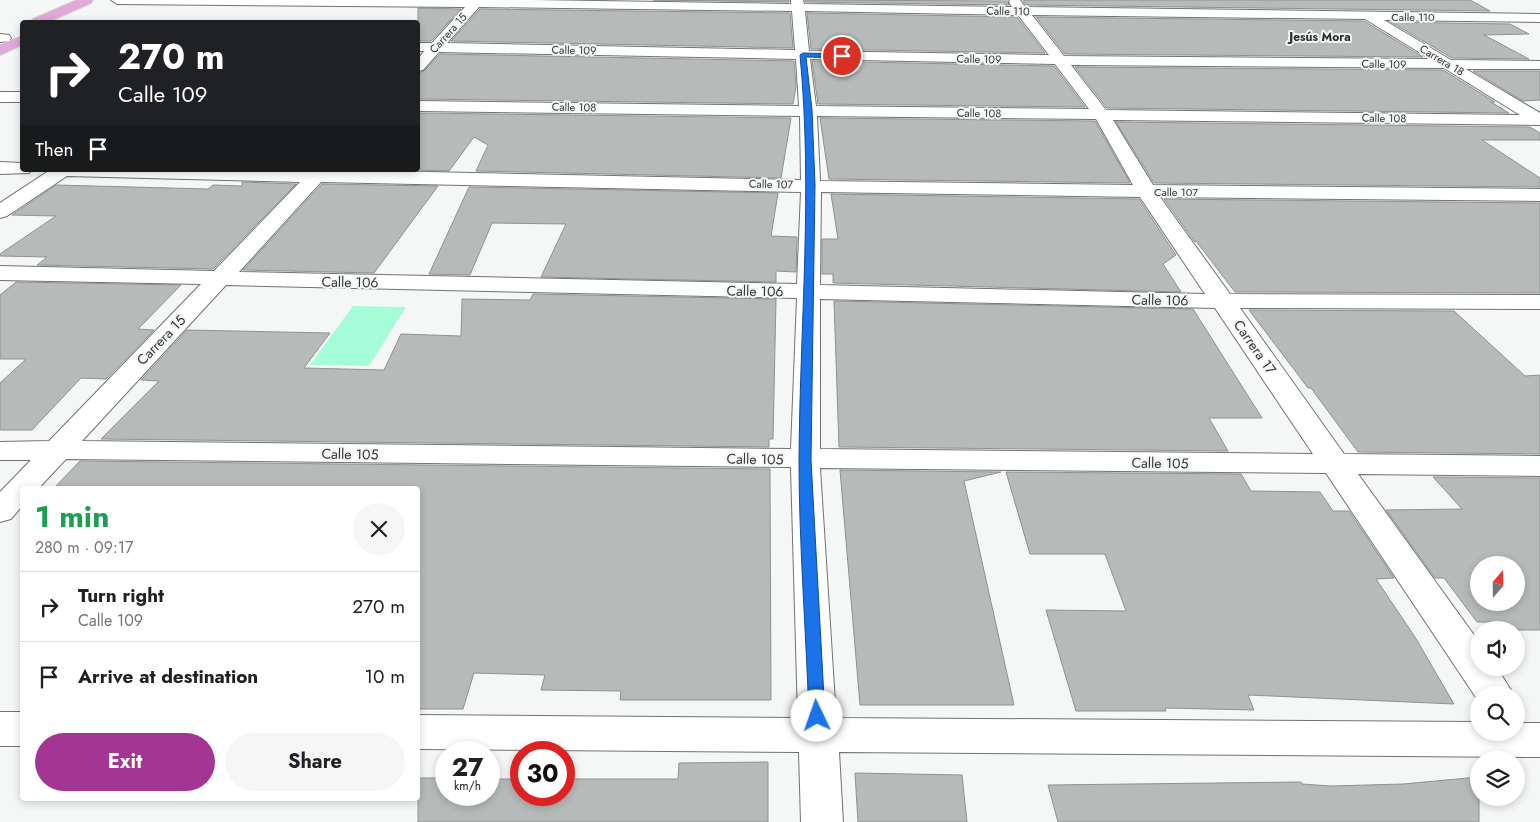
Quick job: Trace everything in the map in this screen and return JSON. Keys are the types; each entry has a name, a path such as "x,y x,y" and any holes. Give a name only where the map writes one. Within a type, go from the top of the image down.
{"main road":[{"path":"44,20 93,2"},
{"path":"62,20 93,2"},
{"path":"1,42 20,31"},
{"path":"1,42 20,40"}],"street":[{"name":"Calle 110","path":"117,0 1018,6 1370,16 1540,18"},
{"path":"294,17 319,0"},
{"name":"Carrera 18","path":"1345,0 1540,120"},
{"name":"Carrera 15","path":"420,65 476,1"},
{"path":"798,4 808,110 811,185 805,460 822,822"},
{"name":"Carrera 17","path":"1018,6 1102,115 1147,192 1489,686"},
{"name":"Calle 109","path":"420,47 1060,60 1540,65"},
{"path":"0,97 20,97"},
{"name":"Calle 108","path":"420,106 1540,120"},
{"path":"0,168 20,169"},
{"path":"0,212 60,172"},
{"name":"Calle 107","path":"191,172 1147,192 1540,195"},
{"name":"Carrera 15","path":"23,486 319,174"},
{"name":"Calle 106","path":"0,274 1223,302 1540,302"},
{"name":"Calle 105","path":"0,451 56,450 805,460 1540,466"},
{"name":"Carrera 15","path":"0,511 20,489"},
{"path":"0,729 20,729"},
{"path":"420,732 1531,742"}],"green space":[{"path":"353,306 406,307 369,366 310,365"}],"building":[{"path":"653,0 789,0 789,2"},
{"path":"805,0 1008,1 1009,5 805,2"},
{"path":"1470,0 1490,11 1026,5 1023,1"},
{"path":"418,8 461,9 431,41 420,41 420,20 418,20"},
{"path":"480,9 790,13 793,48 451,41"},
{"path":"807,13 1017,17 1045,53 811,49"},
{"path":"1036,17 1364,21 1423,57 1065,54"},
{"path":"1391,22 1510,24 1529,34 1484,35 1529,59 1452,58"},
{"path":"440,54 794,61 796,86 793,104 420,99 420,72 424,71"},
{"path":"812,61 1054,66 1085,107 818,104"},
{"path":"1075,67 1443,70 1495,102 1491,102 1509,113 1107,108"},
{"path":"1473,71 1540,71 1540,100 1523,101"},
{"path":"420,113 791,118 781,178 476,171 488,145 474,137 449,171 420,170"},
{"path":"820,118 1095,121 1130,183 829,179"},
{"path":"1116,122 1530,127 1540,133 1540,140 1482,140 1540,178 1540,187 1154,183"},
{"path":"242,182 296,184 213,269 37,265 47,257 0,256 0,254 56,216 12,215 56,185 208,189 213,185 242,186"},
{"path":"322,184 438,186 374,273 243,270"},
{"path":"469,187 778,193 771,236 797,237 796,272 776,271 776,282 541,277 566,224 492,223 470,275 429,274"},
{"path":"831,194 1139,199 1176,255 1163,264 1181,292 833,283 833,274 822,274 822,239 838,239"},
{"path":"1164,199 1540,203 1540,293 1235,292"},
{"path":"16,282 181,285 138,329 154,330 106,379 81,378 32,430 0,430 0,383 26,359 0,359 0,295"},
{"path":"533,294 776,299 773,439 769,439 769,447 101,439 159,381 141,380 187,330 330,333 304,368 384,370 401,334 461,336 462,299 530,300"},
{"path":"834,301 1193,309 1262,418 1209,418 1228,451 839,447"},
{"path":"1249,310 1454,311 1525,376 1540,375 1540,454 1358,452 1311,388 1308,388"},
{"path":"80,461 770,469 771,700 620,700 621,691 541,690 545,675 474,673 463,709 420,709 420,486 56,486"},
{"path":"840,470 1001,472 964,481 1014,705 860,705"},
{"path":"1006,472 1241,474 1251,491 1320,492 1333,511 1349,511 1394,578 1376,579 1415,637 1454,704 1248,695 1254,710 1165,708 1166,711 1076,711 1046,610 1126,611 1105,554 1030,554"},
{"path":"1433,477 1540,478 1540,630 1525,630 1525,621 1476,621 1444,578 1435,578 1386,510 1462,509"},
{"path":"768,762 768,822 418,822 420,778 435,778 435,806 500,806 500,779 510,779 510,806 575,806 575,779 678,779 679,763"},
{"path":"855,773 962,775 967,822 858,822"},
{"path":"1470,778 1470,806 1479,806 1479,822 1058,822 1048,785 1301,782 1302,784 1331,786 1403,784"}],"district":[{"name":"Jesús Mora","path":"1320,37"}],"route":[{"path":"817,716 805,460 811,185 808,110 803,55 842,56"}]}
